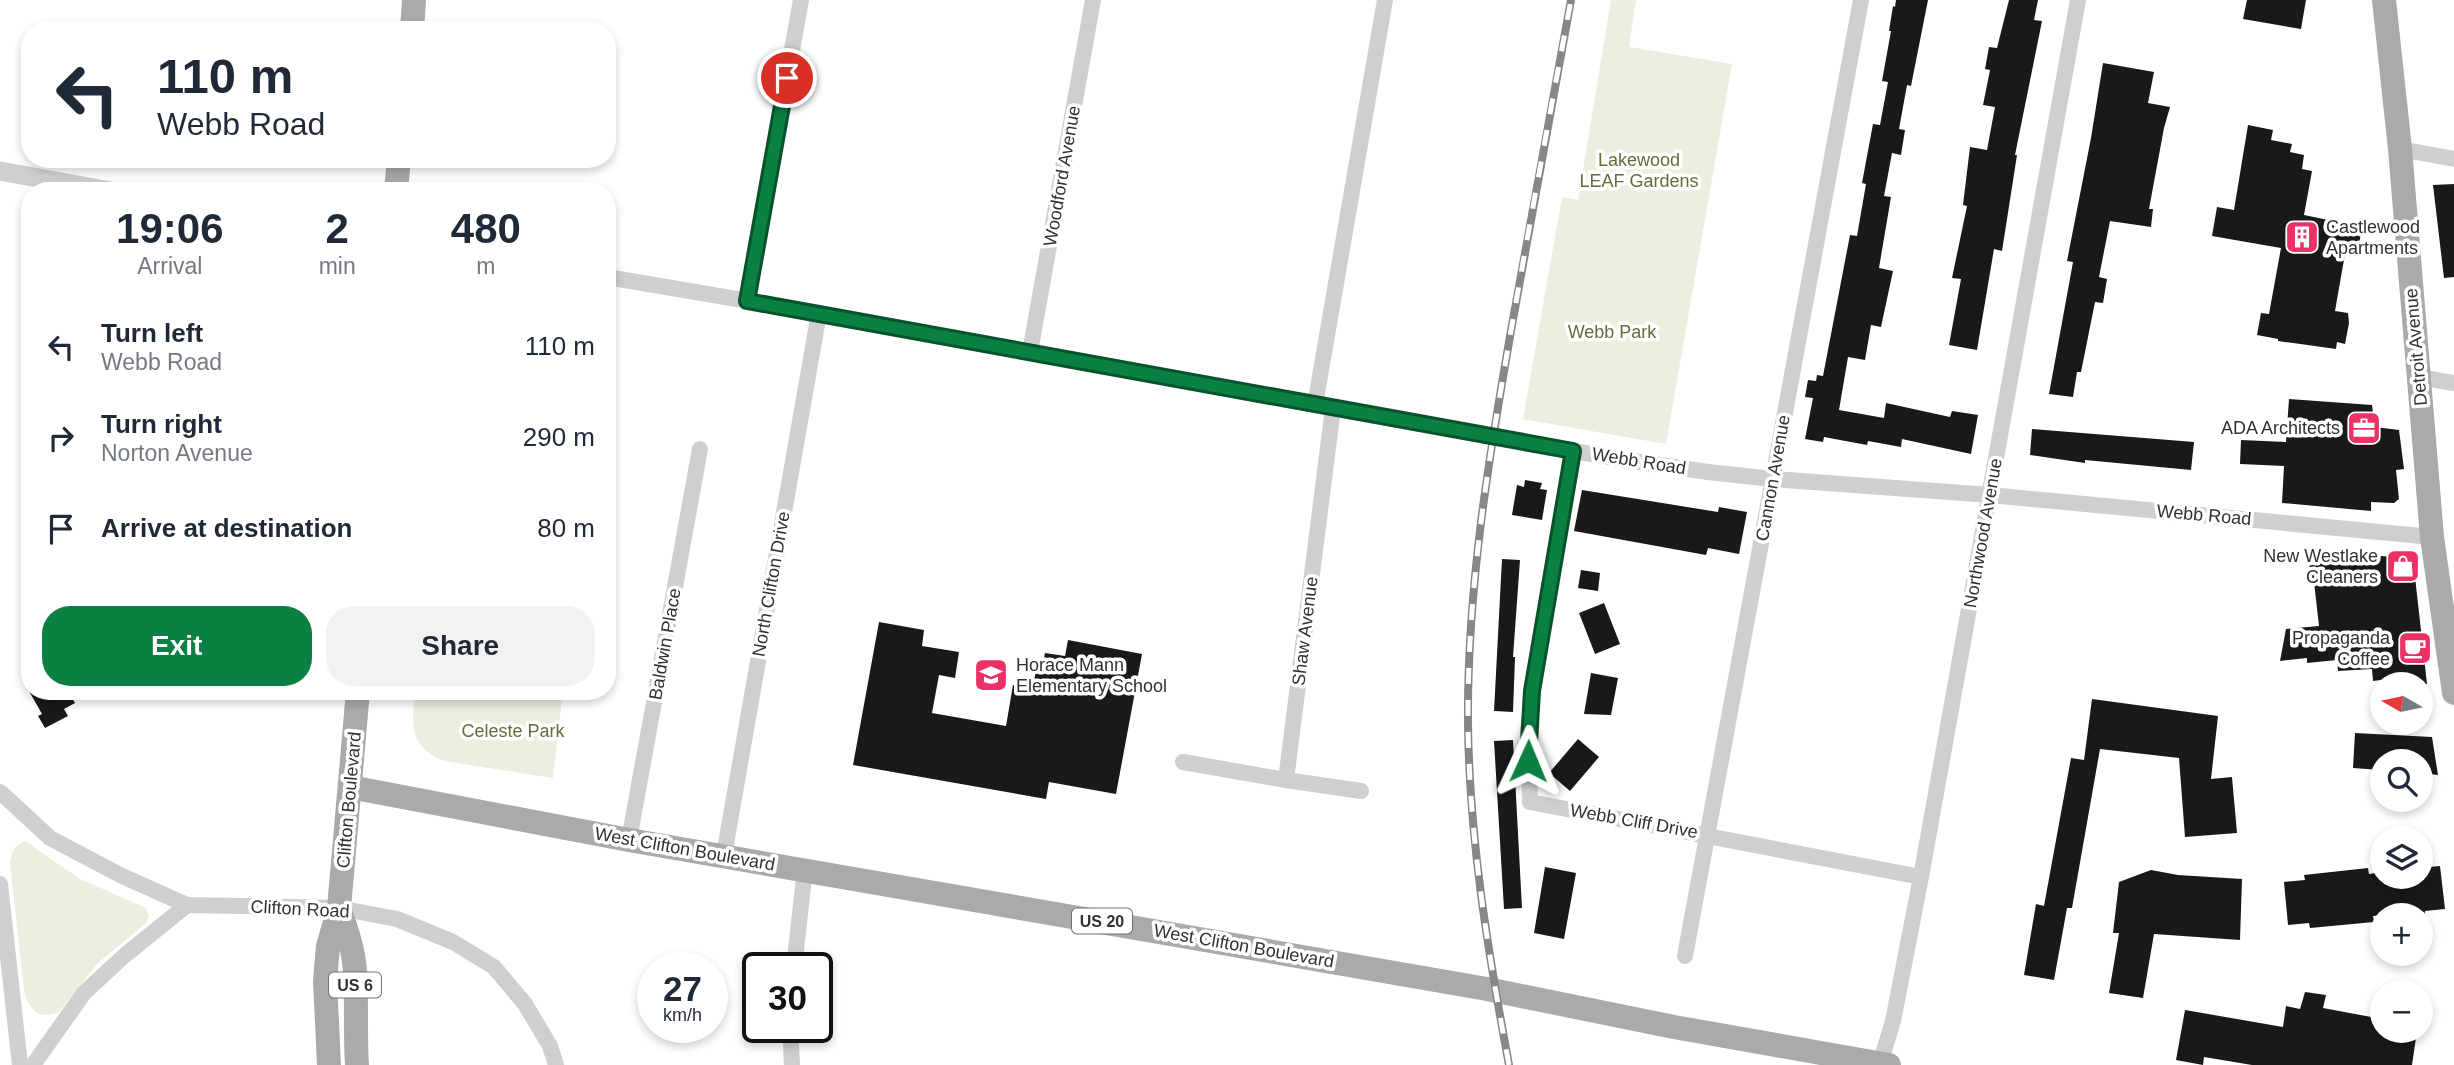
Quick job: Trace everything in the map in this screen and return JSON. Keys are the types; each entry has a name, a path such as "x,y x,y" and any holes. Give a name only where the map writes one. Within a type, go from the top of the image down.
{"main road":[{"path":"413,21 414,0"},
{"name":"Detroit Avenue","path":"2384,0 2400,149 2432,537 2454,693"},
{"name":"Clifton Boulevard","path":"329,1065 325,981 328,946 339,908 357,700"},
{"name":"West Clifton Boulevard","path":"350,787 629,840 1488,989 1674,1027 1884,1064"},
{"name":"Clifton Boulevard","path":"339,908 349,935 355,970 354,1029 357,1065"}],"street":[{"path":"747,301 801,0"},
{"name":"Woodford Avenue","path":"1030,352 1093,0"},
{"path":"1315,405 1385,0"},
{"name":"Cannon Avenue","path":"1685,956 1861,0"},
{"name":"Northwood Avenue","path":"1884,1064 1921,877 2078,0"},
{"path":"2400,149 2454,159"},
{"path":"0,171 61,182"},
{"name":"Webb Road","path":"616,279 1573,451 1708,472 1990,495 2432,537"},
{"name":"North Clifton Drive","path":"724,855 819,313"},
{"path":"2419,377 2454,383"},
{"name":"Shaw Avenue","path":"1286,780 1333,408"},
{"name":"Baldwin Place","path":"629,840 701,449"},
{"name":"Webb Cliff Drive","path":"1573,451 1532,691 1528,741 1531,802 1921,877"},
{"path":"1183,762 1361,791"},
{"name":"Clifton Road","path":"0,792 50,838 120,875 187,905 339,908 397,919 453,942 494,967 525,1004 550,1046 556,1065"},
{"path":"796,952 805,870"},
{"path":"0,884 20,1065"},
{"path":"33,1065 84,993 124,956 187,905"},
{"path":"791,1043 792,1065"}],"green space":[{"name":"Webb Park","path":"1611,0 1636,0 1629,47 1732,64 1666,444 1523,419 1562,197 1578,200"},
{"name":"Celeste Park","path":"414,700 562,700 553,778 444,761 424,749 418,741 413,714"},
{"path":"25,841 80,879 146,908 149,915 146,923 98,963 59,1012 45,1015 32,1008 24,991 10,863 14,850"}],"building":[{"path":"1896,0 1928,0 1911,86 1907,85 1899,129 1905,130 1901,155 1892,153 1884,196 1891,197 1879,268 1893,271 1881,327 1871,325 1865,360 1848,357 1839,410 1884,418 1886,403 1950,417 1952,411 1978,415 1971,454 1902,439 1901,447 1868,441 1867,445 1824,437 1823,442 1805,439 1813,398 1805,397 1808,380 1816,381 1817,375 1823,376 1850,235 1857,236 1866,184 1862,183 1873,124 1880,125 1888,82 1882,81"},
{"path":"2009,0 2038,0 2034,20 2042,21 2015,155 2002,251 1994,249 1977,350 1949,345 1961,279 1952,278 1967,206 1963,205 1970,147 1987,150 1995,107 1983,105 1990,70 1985,69 1989,47 1997,48"},
{"path":"2247,0 2306,0 2301,29 2243,19"},
{"path":"2103,63 2154,72 2148,103 2170,107 2149,209 2153,209 2151,227 2110,221 2099,277 2107,279 2103,303 2095,302 2081,372 2077,372 2073,397 2049,394 2073,262 2067,261"},
{"name":"Castlewood Apartments","path":"2248,125 2273,130 2271,140 2292,144 2290,152 2304,155 2302,169 2312,171 2304,215 2362,227 2357,256 2345,254 2335,311 2348,313 2349,323 2345,344 2337,342 2336,349 2278,341 2257,335 2261,313 2269,314 2281,248 2212,236 2217,207 2234,210"},
{"path":"2454,184 2454,277 2444,278 2433,185"},
{"path":"2289,399 2372,405 2375,427 2399,430 2404,469 2396,470 2399,499 2394,503 2371,502 2371,511 2282,503 2284,466 2240,464 2241,440 2286,442"},
{"path":"2032,429 2194,442 2191,470 2085,460 2085,463 2030,455"},
{"path":"1525,480 1542,483 1540,489 1547,490 1542,520 1512,515 1517,485 1524,487"},
{"path":"1582,490 1718,512 1719,507 1747,512 1739,554 1708,548 1706,555 1574,531"},
{"path":"2308,549 2413,559 2426,672 2372,672 2372,669 2338,671 2337,660 2307,663 2307,658 2280,661 2286,629 2319,626 2314,582 2311,582"},
{"path":"1502,559 1520,560 1513,657 1513,712 1494,711"},
{"path":"1581,570 1600,573 1598,591 1578,588"},
{"path":"1604,603 1620,644 1595,654 1579,613"},
{"path":"879,622 924,630 922,646 959,652 955,678 939,675 932,713 1006,726 1013,685 1033,689 1036,669 1042,667 1045,653 1065,656 1068,640 1142,654 1116,794 1049,782 1046,799 853,765"},
{"path":"1591,673 1618,678 1611,715 1584,714"},
{"path":"2092,699 2218,716 2211,779 2232,777 2237,833 2185,837 2179,758 2100,749 2072,908 2067,908 2054,980 2024,975 2036,904 2044,906 2071,758 2084,760"},
{"path":"34,700 73,700 75,703 64,709 68,716 45,728 38,716 42,714"},
{"path":"2355,733 2432,737 2438,775 2433,774 2433,749 2370,749 2370,769 2353,768"},
{"path":"1578,739 1599,757 1570,791 1549,773"},
{"path":"1513,740 1522,908 1504,909 1494,741"},
{"path":"2440,866 2445,909 2433,910 2433,903 2370,903 2370,922 2310,928 2309,923 2288,925 2284,882 2305,880 2304,875 2368,868 2370,889 2433,889 2433,867"},
{"path":"1545,867 1576,873 1564,939 1534,933"},
{"path":"2151,870 2178,875 2242,879 2240,940 2154,934 2143,998 2109,993 2119,933 2113,933 2119,882"},
{"path":"2305,992 2326,995 2323,1008 2370,1017 2370,1043 2415,1043 2412,1065 2252,1065 2204,1057 2203,1065 2176,1060 2185,1010 2283,1027 2286,1006 2300,1009"}],"railway":[{"path":"1509,1065 1487,937 1472,808 1468,722 1471,622 1495,423 1571,0"}],"place":[{"name":"Castlewood Apartments","path":"2302,237"},
{"name":"ADA Architects","path":"2364,428"},
{"name":"New Westlake Cleaners","path":"2403,566"},
{"name":"Propaganda Coffee","path":"2415,648"},
{"name":"Horace Mann Elementary School","path":"991,675"}],"route":[{"path":"787,78 747,301 1573,451 1532,691 1528,761"}],"park label":[{"name":"Lakewood LEAF Gardens","path":"1639,170"}]}
